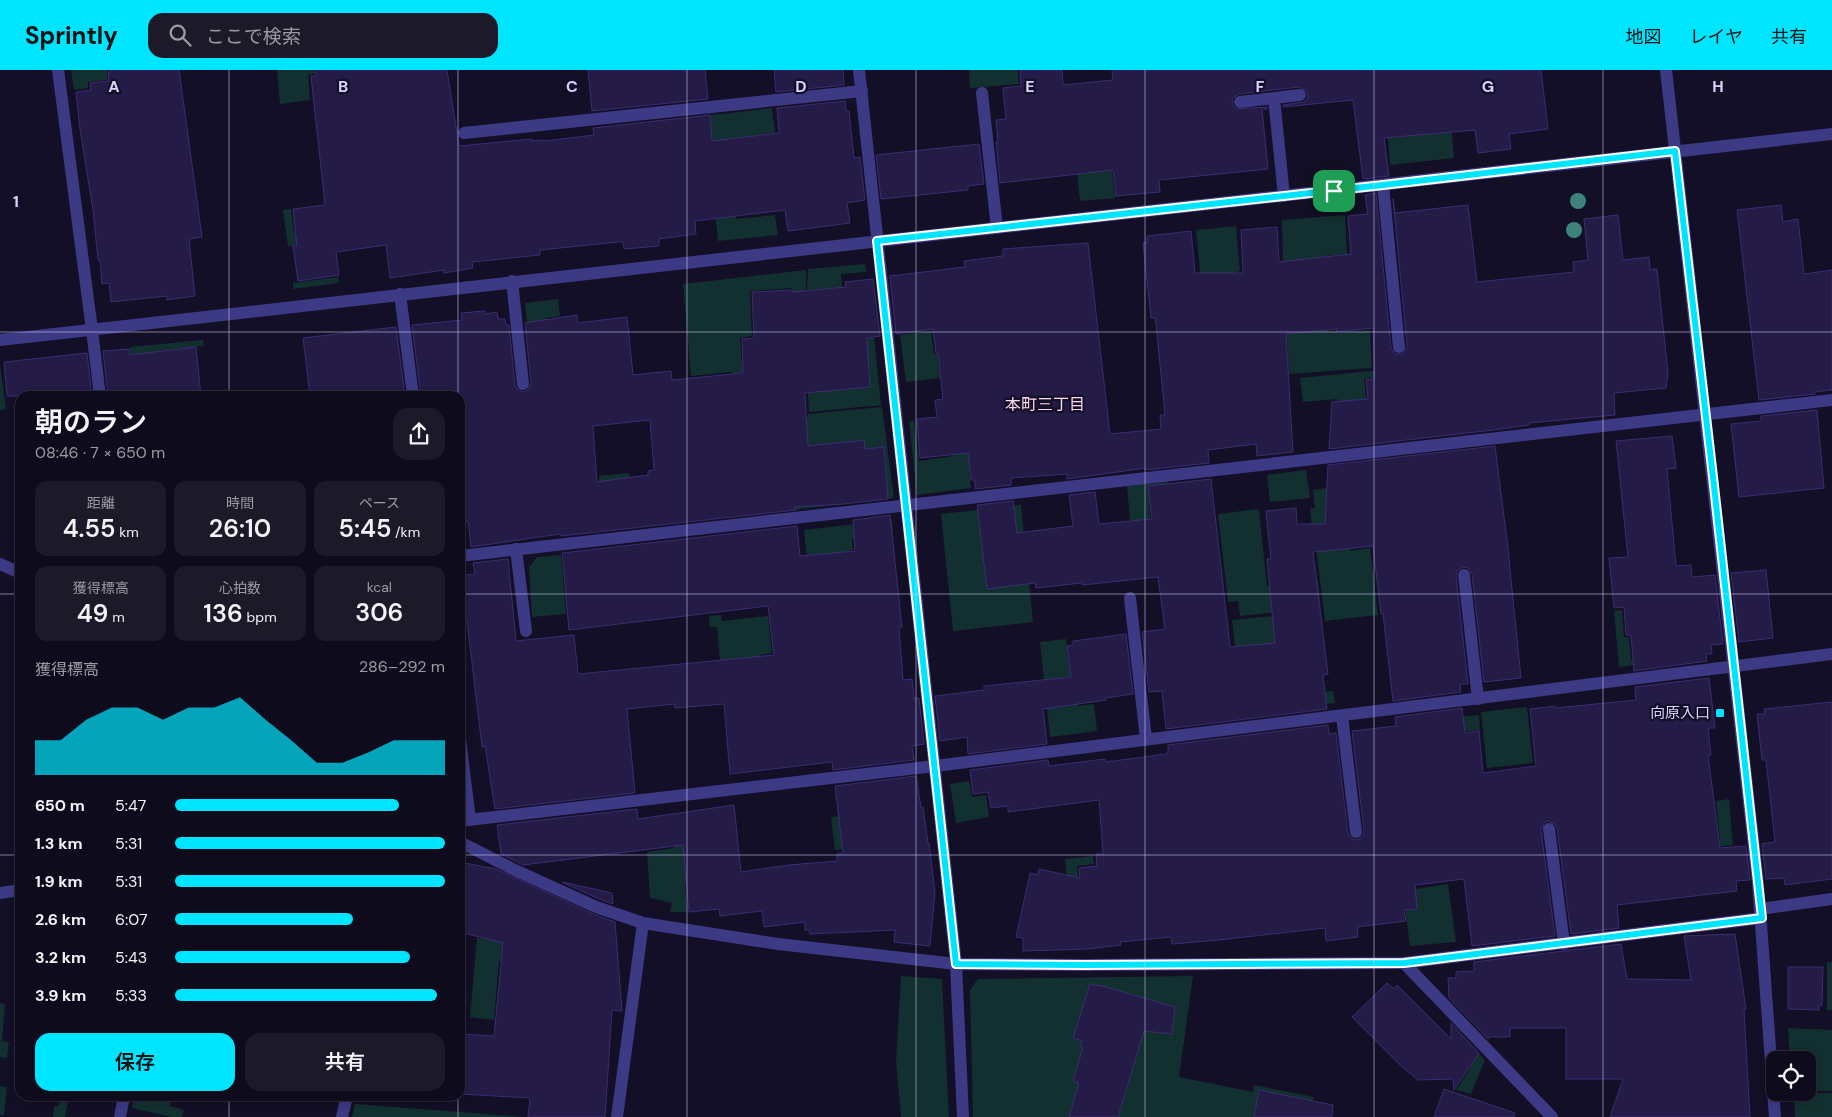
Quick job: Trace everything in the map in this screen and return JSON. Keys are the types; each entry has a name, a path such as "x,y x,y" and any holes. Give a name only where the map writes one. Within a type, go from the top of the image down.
{"street":[{"path":"58,70 99,391"},
{"path":"859,70 956,964 963,1117"},
{"path":"1666,70 1761,913 1775,1117"},
{"path":"464,133 862,91"},
{"path":"982,93 997,228"},
{"path":"1240,102 1300,95"},
{"path":"1274,98 1284,196"},
{"path":"0,340 1832,134"},
{"path":"1383,185 1399,347"},
{"path":"512,282 523,384"},
{"path":"400,294 412,391"},
{"path":"465,555 1832,400"},
{"path":"516,550 526,631"},
{"path":"0,564 15,571"},
{"path":"1464,575 1478,699"},
{"path":"1130,598 1146,739"},
{"path":"465,821 935,766 1832,654"},
{"path":"1342,716 1356,832"},
{"path":"1549,829 1564,944"},
{"path":"465,845 517,872 596,907 643,923 778,944 956,964 1404,963 1564,944 1761,913 1832,899"},
{"path":"0,893 15,891"},
{"path":"617,1117 643,923"},
{"path":"1404,963 1552,1117"},
{"path":"120,1117 123,1101"},
{"path":"342,1117 346,1101"}],"green space":[{"path":"71,70 108,70 109,72 107,73 107,80 88,82 88,88 74,90"},
{"path":"277,70 315,70 315,74 308,75 310,100 280,104"},
{"path":"969,70 1018,70 1019,84 970,88"},
{"path":"1449,104 1454,158 1390,165 1388,138 1430,134"},
{"path":"772,108 775,133 722,140 736,219 775,215 778,235 718,241 712,186 687,118"},
{"path":"1072,127 1111,162 1115,198 1080,201"},
{"path":"291,209 294,233 309,231 310,244 288,246 283,210"},
{"path":"1345,215 1347,254 1323,256 1323,259 1320,259 1328,331 1335,331 1336,333 1370,330 1372,368 1289,374 1286,316 1284,315 1282,220"},
{"path":"1236,226 1240,271 1236,272 1238,299 1208,353 1196,230"},
{"path":"865,264 866,272 841,274 842,287 807,290 808,269"},
{"path":"806,270 806,299 793,296 792,288 750,291 752,336 740,338 742,367 767,366 734,398 732,372 691,376 683,284"},
{"path":"338,277 339,283 293,289 293,283"},
{"path":"558,299 560,316 546,318 547,327 531,359 525,303"},
{"path":"808,318 874,336 881,405 809,412 806,363"},
{"path":"931,331 934,354 937,354 940,378 906,382 900,335"},
{"path":"203,340 204,346 157,351 157,359 132,362 130,347"},
{"path":"0,366 6,409 0,410"},
{"path":"1390,369 1391,376 1364,379 1368,414 1340,417 1337,399 1303,402 1300,378"},
{"path":"882,407 894,498 792,510 788,419 808,417 808,414"},
{"path":"1007,408 973,471 969,471 971,488 917,495 909,421 914,421 919,461 953,456 948,415"},
{"path":"1306,470 1310,498 1270,502 1267,475"},
{"path":"629,473 633,526 601,503 599,476"},
{"path":"1168,482 1168,490 1155,502 1149,503 1151,528 1131,531 1127,486"},
{"path":"1326,488 1327,496 1342,528 1314,546 1310,509 1315,508 1313,490"},
{"path":"1021,505 1033,622 953,631 941,514"},
{"path":"1259,509 1267,586 1318,580 1320,607 1240,616 1238,601 1228,602 1218,514"},
{"path":"892,520 893,534 852,539 853,550 836,553 839,573 811,600 804,530"},
{"path":"1349,543 1351,551 1370,548 1378,615 1325,621 1316,547"},
{"path":"561,555 566,614 532,617 529,567 537,557"},
{"path":"1622,610 1624,637 1629,637 1631,660 1636,659 1636,665 1619,667 1614,611"},
{"path":"721,615 722,621 768,616 772,653 760,655 761,668 721,672 717,627 710,627 709,616"},
{"path":"1274,616 1281,675 1277,697 1333,691 1335,703 1270,710 1239,684 1232,620"},
{"path":"1066,639 1069,668 1074,668 1078,706 1094,704 1097,731 1050,737 1040,642"},
{"path":"1527,707 1533,763 1487,768 1481,712"},
{"path":"1479,715 1480,730 1458,732 1432,720"},
{"path":"969,781 972,797 986,795 989,817 956,823 950,784"},
{"path":"1729,799 1733,845 1643,855 1666,847 1720,841 1716,801"},
{"path":"681,813 688,882 685,883 687,912 670,912 672,903 650,898 647,852 674,848 670,814"},
{"path":"843,816 872,846 835,850 831,817"},
{"path":"1093,856 1094,864 1077,866 1081,901 1070,903 1065,859"},
{"path":"1448,884 1456,942 1410,946 1403,891"},
{"path":"477,938 507,941 505,961 499,961 494,1020 470,1017"},
{"path":"1827,962 1832,962 1832,1010 1827,1010"},
{"path":"901,976 942,979 949,1117 901,1117 896,1061"},
{"path":"1193,976 1179,1077 1253,1092 1254,1085 1314,1097 1308,1117 973,1117 970,990 978,979"},
{"path":"0,1003 5,1004 2,1041 9,1042 7,1058 0,1057"},
{"path":"1788,1028 1832,1030 1832,1091 1816,1091 1816,1051 1789,1051"},
{"path":"1469,1043 1485,1060 1471,1094 1456,1090 1471,1067 1458,1057"},
{"path":"0,1086 7,1087 4,1115 0,1115"},
{"path":"1816,1093 1832,1093 1832,1117 1795,1117 1794,1101 1816,1101"},
{"path":"60,1101 68,1101 65,1117 53,1117 54,1106 59,1106"},
{"path":"133,1101 172,1101 170,1106 184,1110 182,1117 171,1117 132,1108"},
{"path":"355,1104 526,1117 352,1117"}],"building":[{"path":"110,70 179,70 202,237 189,239 195,296 167,300 167,296 111,302 109,283 102,284 76,92 91,90 90,83 109,81 108,73 110,73"},
{"path":"316,70 447,70 459,146 532,139 532,141 545,141 594,135 593,128 710,115 712,141 779,133 777,108 845,101 846,111 849,111 854,158 860,157 865,200 847,203 850,223 788,231 785,210 695,221 696,234 659,239 659,246 624,249 623,242 618,242 540,250 540,255 472,262 473,268 444,273 444,270 390,278 386,245 336,252 339,275 298,281 293,246 297,246 293,209 325,205 311,76 316,76"},
{"path":"588,70 705,70 708,99 592,111"},
{"path":"774,70 843,70 844,85 776,92"},
{"path":"1020,70 1062,70 1063,85 1113,80 1112,70 1541,70 1548,129 1509,134 1511,149 1478,153 1475,130 1384,138 1389,176 1363,179 1353,100 1283,107 1283,105 1304,102 1308,98 1307,91 1299,87 1239,94 1232,99 1233,106 1236,109 1267,107 1267,109 1262,109 1268,169 1159,180 1160,192 1116,196 1113,170 1000,183 996,120 1006,119 1003,88 1021,86"},
{"path":"979,144 984,184 968,186 968,190 881,199 876,155"},
{"path":"1376,193 1391,348 1395,354 1403,354 1407,346 1393,199 1395,213 1468,205 1477,282 1574,272 1573,262 1588,260 1584,219 1618,215 1623,260 1649,257 1650,270 1657,269 1668,373 1666,388 1614,393 1615,415 1529,423 1529,425 1493,430 1329,449 1332,402 1368,399 1366,380 1375,379 1373,328 1336,332 1337,329 1286,334 1293,452 1257,456 1256,444 1208,450 1209,463 1146,470 1146,468 1067,479 1067,474 1011,478 1011,485 975,489 975,480 971,480 968,453 920,458 917,419 937,417 935,400 943,399 938,353 936,353 933,329 896,334 890,276 965,267 964,261 1003,256 1003,249 1088,243 1110,434 1161,429 1160,415 1165,415 1156,324 1155,318 1151,318 1143,243 1147,243 1147,236 1191,231 1195,273 1243,273 1241,230 1277,227 1279,262 1351,254 1348,216 1368,214 1365,195"},
{"path":"1781,205 1783,222 1798,219 1804,274 1832,270 1832,390 1814,392 1815,394 1759,400 1737,210"},
{"path":"873,279 880,336 867,338 870,387 805,393 808,446 864,440 865,449 884,447 888,499 795,507 796,510 561,536 560,534 471,547 468,521 465,521 465,391 420,391 412,325 462,320 461,313 485,311 485,314 497,312 498,319 505,319 506,325 509,325 515,385 517,389 523,392 528,390 531,383 525,323 577,315 578,323 627,317 633,375 671,371 672,380 743,373 742,339 754,338 752,292 792,290 792,292 846,287 845,282","holes":["650,420 654,470 648,471 648,475 597,482 593,426"]},
{"path":"396,327 404,391 309,391 303,338"},
{"path":"196,347 200,391 107,391 103,351 129,349 130,355"},
{"path":"87,353 91,391 15,391 15,396 7,396 4,362"},
{"path":"1817,410 1824,488 1739,497 1731,424 1761,421 1761,416"},
{"path":"1672,436 1676,468 1667,469 1676,566 1691,565 1692,577 1715,575 1723,644 1711,645 1712,654 1706,654 1707,661 1634,671 1631,635 1626,635 1624,607 1614,608 1609,558 1628,557 1616,441"},
{"path":"1495,446 1521,678 1484,682 1472,574 1468,568 1463,567 1457,571 1456,576 1468,684 1460,684 1461,692 1393,701 1373,546 1313,552 1328,674 1323,675 1327,709 1166,729 1162,691 1149,692 1142,632 1165,629 1158,577 1082,585 1081,583 1036,588 1035,583 987,589 977,505 1013,501 1017,533 1073,526 1069,495 1095,492 1099,524 1152,519 1148,486 1211,479 1230,647 1275,643 1267,559 1271,559 1266,511 1296,508 1297,524 1325,524 1328,465"},
{"path":"890,515 902,627 899,627 903,680 912,679 914,699 919,698 924,744 912,746 914,760 833,770 832,762 730,774 724,704 675,708 675,704 627,709 635,793 495,809 485,746 482,747 467,620 465,620 465,575 475,574 473,563 508,559 516,641 574,635 578,674 774,655 768,606 569,630 562,553 797,526 800,556 855,551 853,520"},
{"path":"1766,570 1773,638 1739,642 1731,573"},
{"path":"1126,634 1133,694 1043,709 1047,744 968,754 967,737 940,741 935,696 984,690 984,686 1071,677 1067,646 1073,645 1073,641"},
{"path":"1709,678 1715,728 1708,728 1711,755 1708,755 1720,848 1746,846 1750,880 1736,881 1737,891 1617,905 1619,928 1571,934 1557,828 1555,824 1548,821 1544,823 1541,830 1555,936 1472,946 1464,879 1415,885 1417,909 1404,910 1406,921 1357,927 1358,937 1326,941 1325,928 1172,944 1171,937 1120,942 1121,945 1088,949 1023,951 1023,938 1016,937 1030,873 1038,875 1039,869 1080,878 1079,868 1097,866 1096,854 1103,854 1099,800 1008,812 1008,806 991,808 988,792 973,794 970,770 1048,760 1049,766 1105,759 1106,762 1166,754 1168,753 1168,745 1328,725 1329,734 1336,733 1348,833 1352,839 1357,840 1363,836 1364,831 1352,731 1396,726 1395,717 1462,708 1465,733 1479,731 1483,773 1536,766 1530,709 1636,700 1635,687"},
{"path":"1832,702 1832,879 1785,885 1784,878 1766,879 1762,844 1775,842 1766,760 1762,760 1757,714 1765,714 1764,709"},
{"path":"916,776 929,843 935,892 930,946 894,942 895,930 810,934 809,930 805,930 805,922 764,927 762,911 720,916 719,909 689,912 683,845 523,865 501,854 497,825 637,809 638,819 734,805 741,872 837,861 837,854 843,853 835,786"},
{"path":"465,863 496,869 593,914 615,922 622,1011 612,1010 605,1117 528,1117 530,1098 465,1094 465,1034 494,1036 503,943 465,933"},
{"path":"562,882 612,893 613,904 599,899"},
{"path":"1735,934 1746,1009 1744,1009 1750,1117 1610,1117 1623,1079 1566,1079 1566,1028 1510,1028 1510,1037 1490,1037 1488,1039 1449,998 1448,978 1456,978 1456,972 1474,971 1474,962 1621,944 1627,979 1691,980 1684,936"},
{"path":"1788,967 1823,967 1822,1005 1819,1005 1819,1010 1788,1009"},
{"path":"1387,983 1394,989 1397,985 1451,1039 1451,1023 1479,1053 1454,1090 1453,1079 1418,1080 1399,1064 1352,1017"},
{"path":"1090,984 1175,1007 1172,1034 1144,1031 1118,1117 1069,1117 1079,1083 1073,1081 1083,1047 1080,1046 1082,1041 1073,1038"},
{"path":"1444,1089 1515,1113 1514,1117 1434,1117"},
{"path":"1259,1090 1333,1105 1332,1117 1254,1117"}],"place":[{"name":"向原入口","path":"1720,713"}],"district":[{"name":"本町三丁目","path":"1045,404"}],"route":[{"path":"1675,151 1762,918 1404,963 956,964 877,241 1334,191 1675,151"}]}
